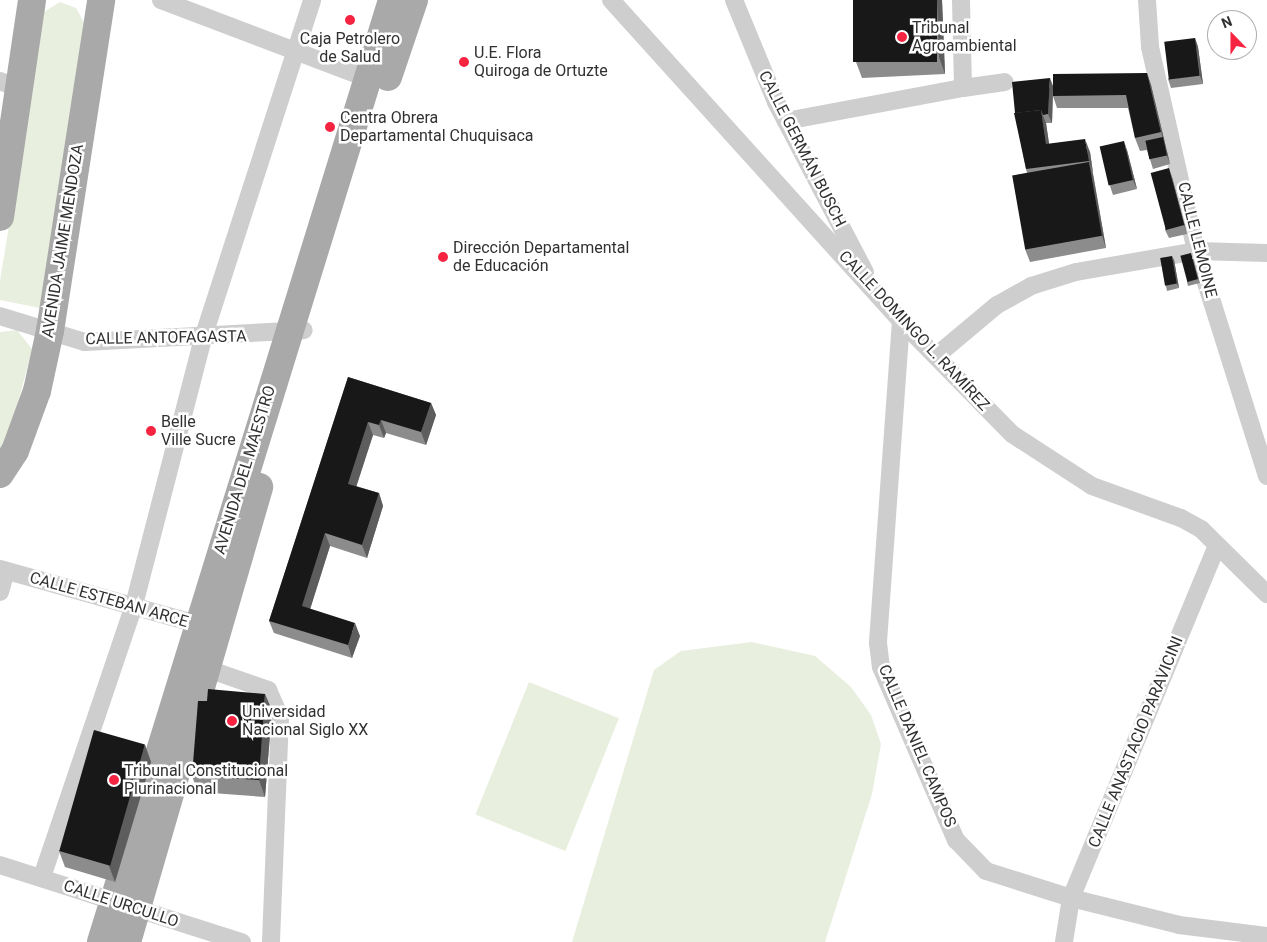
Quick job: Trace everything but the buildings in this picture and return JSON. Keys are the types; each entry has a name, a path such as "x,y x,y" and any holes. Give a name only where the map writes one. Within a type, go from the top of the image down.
{"main road":[{"path":"0,217 9,85 32,0"},
{"name":"AVENIDA JAIME MENDOZA","path":"0,474 15,452 34,399 50,331 101,0"},
{"name":"AVENIDA DEL MAESTRO","path":"127,942 125,907 392,0"},
{"name":"AVENIDA DEL MAESTRO","path":"295,333 414,0"},
{"name":"AVENIDA DEL MAESTRO","path":"101,942 125,907 205,668 208,627"}],"street":[{"path":"161,0 369,79"},
{"path":"42,876 134,605 203,338 312,0"},
{"name":"CALLE DOMINGO L. RAMÍREZ","path":"611,0 901,321 1012,434 1045,459 1092,486 1181,518 1217,546 1267,594"},
{"name":"CALLE GERMÁN BUSCH","path":"734,0 749,46 786,121 877,294"},
{"path":"745,0 749,46"},
{"path":"961,0 963,88"},
{"name":"CALLE LEMOINE","path":"1147,0 1150,46 1196,251 1267,476"},
{"path":"786,121 963,88 1006,82"},
{"path":"936,356 997,305 1031,286 1076,272 1196,251 1267,253"},
{"name":"CALLE ANTOFAGASTA","path":"0,316 85,342 295,333"},
{"name":"CALLE DANIEL CAMPOS","path":"901,321 878,643 881,667 956,840 986,871 1182,934 1267,936"},
{"name":"CALLE ANASTACIO PARAVICINI","path":"1064,942 1071,898 1217,546"},
{"path":"0,592 3,570"},
{"name":"CALLE ESTEBAN ARCE","path":"3,570 208,627"},
{"path":"205,668 268,690 280,717 271,942"},
{"name":"CALLE URCULLO","path":"0,864 42,876 125,907 242,942"}],"green space":[{"path":"60,2 76,8 88,30 40,308 0,300 0,281 44,12"},
{"path":"17,330 32,349 10,433 0,450 0,332"},
{"path":"752,642 815,656 851,687 871,715 881,744 872,794 825,942 572,942 654,670 681,651"},
{"path":"529,682 619,718 565,851 475,815"}],"place":[{"name":"Caja Petrolero de Salud","path":"350,20"},
{"name":"Tribunal Agroambiental","path":"902,37"},
{"name":"U.E. Flora Quiroga de Ortuzte","path":"464,62"},
{"name":"Centra Obrera Departamental Chuquisaca","path":"330,127"},
{"name":"Dirección Departamental de Educación","path":"443,257"},
{"name":"Belle Ville Sucre","path":"151,431"},
{"name":"Universidad Nacional Siglo XX","path":"232,721"},
{"name":"Tribunal Constitucional Plurinacional","path":"114,780"}]}
